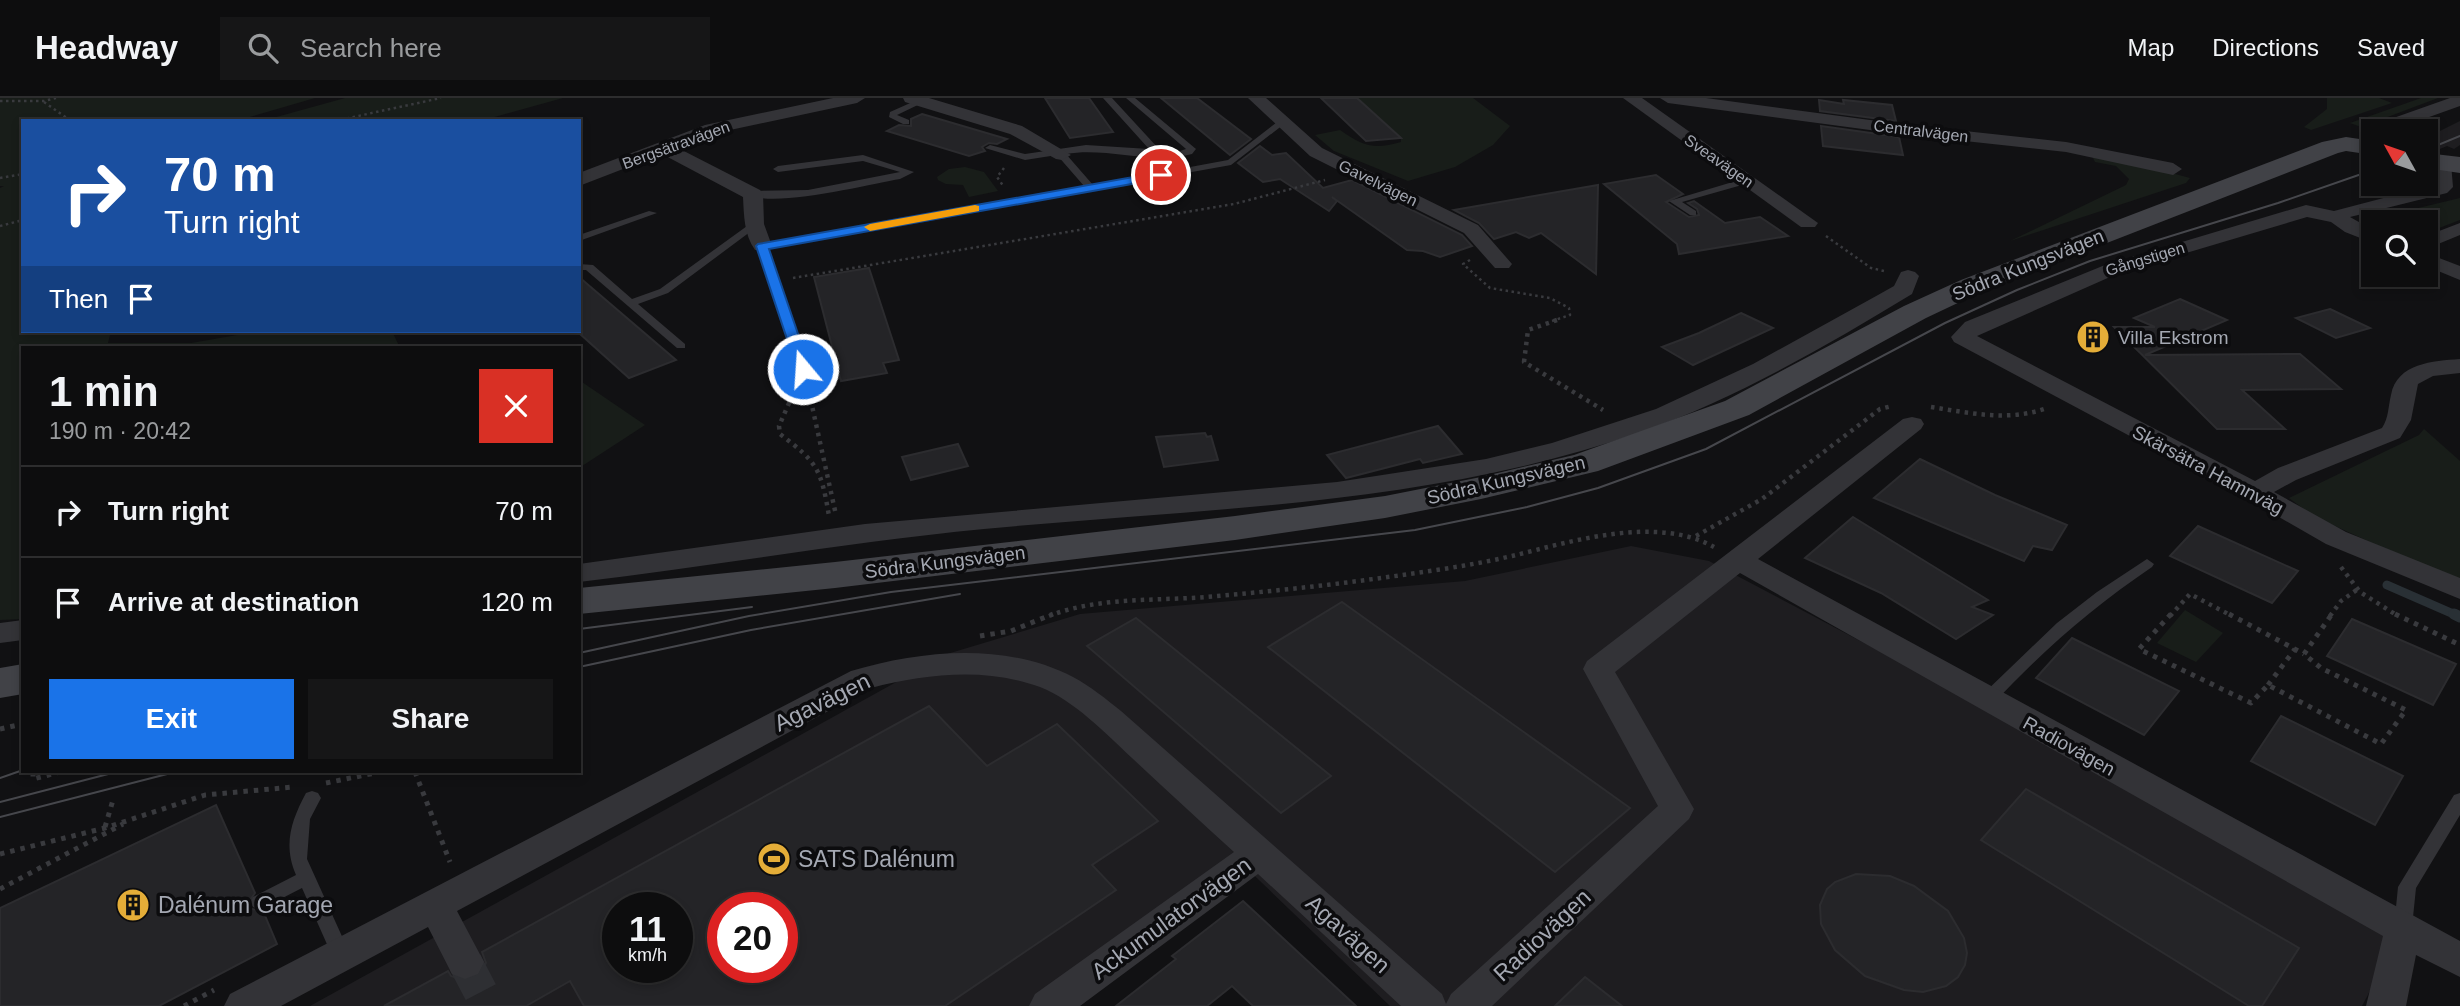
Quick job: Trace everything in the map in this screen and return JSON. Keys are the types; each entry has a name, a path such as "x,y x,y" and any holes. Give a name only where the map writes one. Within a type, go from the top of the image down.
{"main road":[{"name":"Södra Kungsvägen","path":"581,601 835,575 1235,528 1385,507 1585,463 1737,408 1915,312 1971,286 2331,147 2346,144 2361,146"},
{"path":"0,683 21,679"}],"street":[{"name":"Bergsätravägen","path":"581,179 711,129 857,98"},
{"name":"Gavelvägen","path":"1256,98 1316,152 1471,229 1496,257"},
{"name":"Sveavägen","path":"1631,98 1808,223"},
{"name":"Centralvägen","path":"1668,98 1900,129 2066,147 2173,169"},
{"path":"915,100 1016,130 1060,153"},
{"path":"2407,119 2460,100"},
{"path":"2331,147 2361,136"},
{"path":"664,148 753,194 754,224 762,246"},
{"path":"2361,232 2338,218 2343,213 2440,189 2443,163"},
{"name":"Gångstigen","path":"1962,337 1973,327 2112,269 2306,211 2338,218"},
{"path":"2438,238 2458,229"},
{"path":"2438,264 2460,274"},
{"name":"Södra Kungsvägen","path":"581,573 834,537 1353,489 1445,475 1565,447 1630,427 1717,393 1904,289 1908,276"},
{"name":"Skärsätra Hamnväg","path":"1962,337 2255,492 2336,538 2460,589"},
{"path":"2255,492 2287,474 2391,433 2401,420 2406,385 2423,373 2460,366"},
{"name":"Radiovägen","path":"1465,1006 1678,809 1598,669 1912,424"},
{"name":"Radiovägen","path":"1738,560 1987,701 2460,960"},
{"path":"0,634 21,629"},
{"name":"Agavägen","path":"244,1006 862,679 901,668 935,664 979,664 1015,669 1051,680 1076,693 1110,719 1428,1006"},
{"name":"Ackumulatorvägen","path":"1049,1006 1259,854"},
{"path":"435,904 465,962"},
{"path":"2386,1006 2403,928"}],"lane":[{"path":"1107,98 1155,150 1149,153"},
{"path":"1130,98 1191,149 1182,155 1174,156"},
{"path":"906,122 893,117 893,114 915,100"},
{"path":"803,369 762,246 1231,162 1284,121"},
{"path":"990,148 1025,157 1087,148 1231,162"},
{"path":"1060,153 1091,188"},
{"path":"753,194 771,196 900,176 909,172 863,158 778,169"},
{"path":"1693,213 1674,201 1746,181"},
{"path":"581,237 652,213"},
{"path":"630,303 664,291 754,224"},
{"path":"581,267 589,267 681,346"},
{"path":"1987,701 2059,626 2101,593 2147,564"},
{"path":"311,789 301,819 298,859 341,954"},
{"path":"2403,928 2407,887 2460,800"},
{"path":"259,902 308,877"}],"path":[{"path":"0,101 44,101 56,98"},
{"path":"344,119 441,98"},
{"path":"44,101 68,119"},
{"path":"775,281 1234,204 1325,180 1337,162"},
{"path":"0,178 21,174"},
{"path":"0,226 21,221"},
{"path":"1808,223 1871,268 1908,276"},
{"path":"1496,257 1462,264 1490,288 1550,298 1569,308 1570,315 1528,330 1524,362 1630,427"},
{"path":"803,369 834,537"},
{"path":"803,369 779,426 780,434 809,456 822,476 834,537"},
{"path":"967,637 1011,631 1074,606 1208,597 1381,578 1510,556 1573,539 1637,532 1696,537"},
{"path":"2336,538 2342,571 2358,589 2408,621 2460,645"},
{"path":"2304,654 2341,601 2358,589"},
{"path":"2267,685 2381,744 2406,710 2321,668 2304,654 2295,649 2190,594 2139,649 2251,704 2295,649"},
{"path":"0,729 21,724"},
{"path":"33,773 33,779 56,773"},
{"path":"0,855 105,828 205,795 311,789 376,773"},
{"path":"415,773 453,868"},
{"path":"105,828 113,800"},
{"path":"0,889 131,819"}],"shaded area":[{"path":"0,98 315,98 243,119 21,119 21,333 110,333 108,343 191,343 249,333 393,333 399,346 21,346 21,619 0,620 0,188 4,186 0,186"},
{"path":"345,98 563,98 487,119 269,119"},
{"path":"1357,98 1473,98 1510,126 1493,145 1455,167 1408,181 1334,151 1315,135 1340,130 1369,145 1383,146 1401,142 1401,138"},
{"path":"2327,98 2379,98 2392,103 2311,130 2304,127 2327,109"},
{"path":"2421,98 2438,98 2382,119 2361,119"},
{"path":"2361,119 2361,127 2350,123"},
{"path":"2460,121 2460,145 2454,149 2447,146 2438,150 2438,132"},
{"path":"2092,156 2131,162 2190,178 2186,183 2010,241 2126,185 2129,179 2116,166 2095,162"},
{"path":"965,167 984,172 998,191 969,197 963,185 946,184 938,180 937,177 949,169"},
{"path":"2460,198 2460,220 2438,228 2438,210 2410,210"},
{"path":"581,381 645,425 581,467"},
{"path":"2424,429 2460,461 2460,583 2313,516 2289,498 2419,435"},
{"path":"1631,546 1709,561 2403,928 2362,1006 1390,1006 1236,858 1033,1006 310,1006 947,654 1080,614 1465,581"},
{"path":"2185,610 2223,633 2196,662 2157,643"}],"building":[{"path":"1045,98 1089,98 1113,132 1070,138"},
{"path":"1161,98 1197,98 1251,139 1230,155"},
{"path":"1321,98 1357,98 1401,138 1366,141"},
{"path":"1819,100 1844,104 1843,100 1892,105 1896,121 1820,111"},
{"path":"922,114 1007,139 997,144 989,143 982,147 985,151 969,156 887,131 899,125 911,126 911,119"},
{"path":"1821,126 1899,137 1903,155 1823,146"},
{"path":"1260,146 1272,155 1286,153 1323,188 1352,180 1462,235 1472,246 1440,257 1423,251 1407,250 1332,197 1337,201 1329,211 1280,179 1263,182 1238,163"},
{"path":"1656,175 1683,194 1666,202 1689,217 1699,215 1697,209 1688,203 1694,201 1725,223 1760,217 1788,236 1679,254 1677,244 1604,184"},
{"path":"1598,185 1596,274 1541,233 1529,238 1516,232 1494,239 1479,223 1454,210"},
{"path":"869,268 899,360 883,363 887,373 841,381 814,277"},
{"path":"581,279 676,360 629,378 579,333"},
{"path":"2180,299 2227,320 2145,355 2300,354 2341,389 2242,390 2285,429 2217,429 2114,327 2155,327 2134,318"},
{"path":"2330,309 2370,328 2336,338 2296,318"},
{"path":"1741,313 1773,328 1693,365 1662,347 1699,333"},
{"path":"1438,426 1462,454 1423,463 1420,459 1346,478 1327,455"},
{"path":"1205,433 1207,437 1211,436 1218,460 1164,467 1156,437"},
{"path":"958,444 968,466 911,480 902,457"},
{"path":"1920,459 1995,495 2067,525 2052,550 2033,546 2024,561 1874,498"},
{"path":"1853,517 1988,600 1972,607 1993,615 1956,639 1881,593 1805,558"},
{"path":"2198,526 2298,571 2272,603 2170,556"},
{"path":"1342,602 1630,808 1555,872 1268,647"},
{"path":"1136,618 1331,776 1281,813 1087,646"},
{"path":"2352,619 2456,664 2433,705 2327,656"},
{"path":"2072,638 2179,691 2144,735 2036,678"},
{"path":"929,706 987,766 1057,724 1158,821 1092,865 1116,890 945,1006 584,1006 570,981 526,1006 384,1006 448,971 451,976 464,981 479,976 486,963 482,952"},
{"path":"2281,716 2403,776 2375,825 2251,761"},
{"path":"2026,789 2299,948 2262,1006 2249,1006 1981,840"},
{"name":"Dalénum Garage","path":"216,805 255,893 248,903 252,909 263,911 277,944 159,1006 0,1006 0,908"},
{"path":"1856,874 1890,876 1914,886 1948,911 1964,938 1967,953 1965,965 1958,977 1946,986 1923,992 1904,990 1865,976 1835,950 1821,924 1820,905 1827,889 1835,882"},
{"path":"1243,901 1356,1006 1253,1006 1232,986 1207,1006 1116,1006 1176,959 1172,956"},
{"path":"1585,977 1622,1006 1555,1006"}],"waterway":[{"path":"2387,585 2458,616"},
{"path":"2454,614 2458,616"}],"tunnel":[{"path":"465,962 488,1006"}],"tram line":[{"path":"2438,145 2460,136"},
{"path":"581,653 749,616 891,592 1415,530 1527,507 1598,488 1706,449 1945,323 2017,290 2090,261 2278,203 2361,174"},
{"path":"581,667 751,630 960,594"},
{"path":"581,629 752,607"},
{"path":"0,778 21,771"},
{"path":"0,802 112,773"},
{"path":"0,817 171,773"}],"slow traffic":[{"path":"870,227 975,209"}],"place":[{"name":"Villa Ekstrom","path":"2093,337"},
{"name":"SATS Dalénum","path":"774,859"},
{"name":"Dalénum Garage","path":"133,905"}],"route":[{"path":"803,369 762,246 1161,175"}]}
